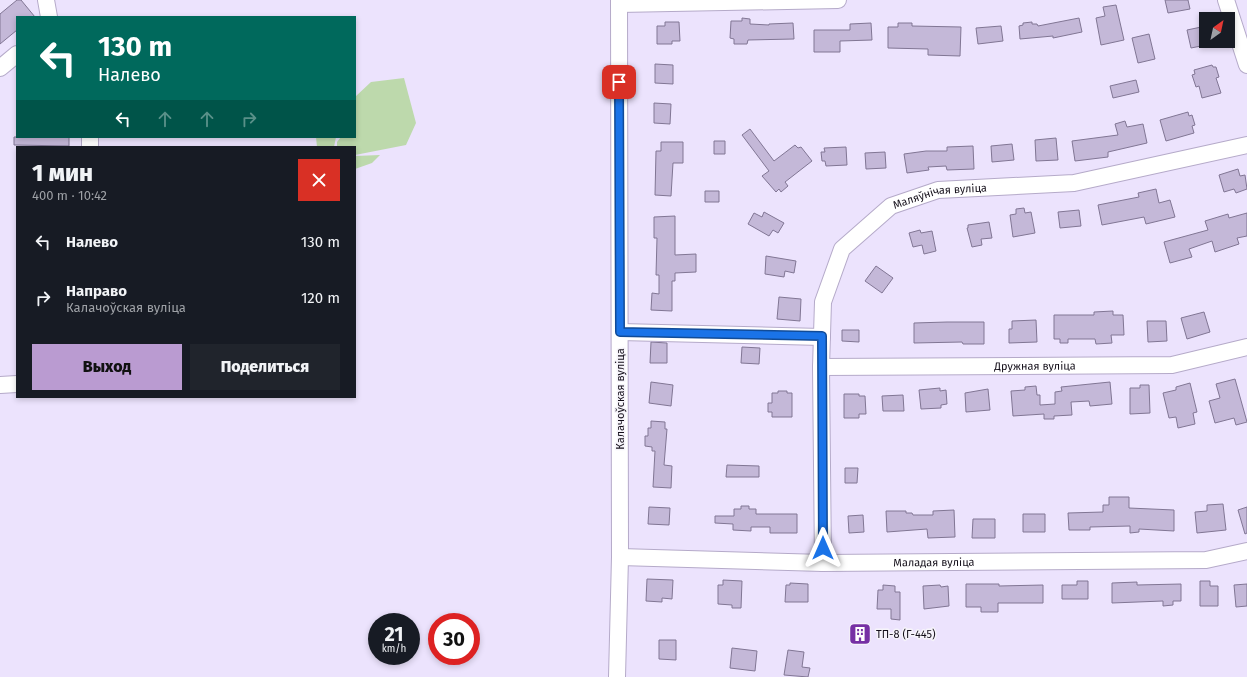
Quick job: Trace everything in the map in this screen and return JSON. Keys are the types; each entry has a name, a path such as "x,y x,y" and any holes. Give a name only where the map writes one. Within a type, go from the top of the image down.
{"street":[{"path":"46,0 50,16"},
{"path":"619,2 838,0"},
{"path":"1226,0 1247,65"},
{"name":"Калачоўская вуліца","path":"617,677 620,557 619,2"},
{"path":"0,68 16,55"},
{"name":"Маляўнічая вуліца","path":"823,563 823,302 842,249 891,206 938,190 1074,183 1247,145"},
{"path":"620,332 822,336"},
{"name":"Дружная вуліца","path":"822,367 1172,365 1247,347"},
{"path":"0,385 16,384"},
{"name":"Маладая вуліца","path":"620,557 823,563 1206,560 1247,551"}],"green space":[{"path":"404,78 416,123 406,145 356,155 356,146 337,146 337,142 340,138 356,138 356,96 371,82"},
{"path":"316,138 336,138 334,146 317,146"},
{"path":"380,155 372,163 356,169 356,156"}],"building":[{"path":"17,0 21,0 34,16 16,16 16,31 0,44 0,14"},
{"path":"1165,0 1188,0 1190,9 1168,13"},
{"path":"1116,5 1124,40 1101,45 1096,18 1105,16 1103,7"},
{"path":"742,18 750,19 750,24 769,25 793,23 794,39 748,40 747,44 734,44 734,39 730,38 731,21 742,21"},
{"path":"1079,18 1082,32 1053,38 1053,36 1020,39 1019,26 1023,25 1023,23 1032,22 1032,24 1037,24 1038,26"},
{"path":"665,22 679,22 680,41 672,41 672,44 657,44 657,26 665,26"},
{"path":"871,23 872,40 840,41 840,52 814,52 814,30 850,30 850,24"},
{"path":"898,23 912,23 912,26 961,27 960,56 928,55 928,49 888,48 888,27 898,27"},
{"path":"1001,26 1003,41 978,44 976,28"},
{"path":"1199,27 1199,46 1191,48 1187,30"},
{"path":"1149,34 1155,59 1138,63 1132,38"},
{"path":"655,64 673,65 673,84 655,83"},
{"path":"1212,65 1213,67 1216,67 1219,77 1216,78 1221,93 1202,98 1199,86 1196,87 1192,75 1195,74 1194,70"},
{"path":"1136,80 1139,92 1113,98 1110,86"},
{"path":"654,103 671,104 670,124 654,123"},
{"path":"1188,112 1189,116 1192,115 1195,125 1192,126 1194,133 1166,141 1160,120"},
{"path":"1125,121 1127,127 1143,124 1147,143 1108,152 1108,157 1075,161 1072,141 1118,135 1115,124"},
{"path":"750,129 774,161 795,145 798,148 801,147 812,161 785,182 788,186 781,192 779,189 776,192 762,176 769,171 742,135"},
{"path":"14,137 69,138 69,146 14,145"},
{"path":"1056,138 1058,160 1036,161 1035,140"},
{"path":"714,141 725,141 725,154 714,154"},
{"path":"661,142 683,142 683,163 673,163 671,196 655,195 656,151 661,151"},
{"path":"1012,144 1014,160 992,162 991,146"},
{"path":"973,146 974,169 947,170 946,166 928,167 929,170 907,173 904,154 926,151 947,151 947,147"},
{"path":"846,147 847,165 826,166 825,161 822,161 821,152 825,152 824,148"},
{"path":"885,152 886,168 866,169 865,153"},
{"path":"1238,169 1240,176 1245,175 1247,189 1236,193 1234,189 1224,192 1219,175"},
{"path":"1156,189 1159,203 1170,200 1175,217 1146,224 1144,217 1102,225 1098,205 1139,197 1138,193"},
{"path":"705,191 719,191 719,202 705,202"},
{"path":"1024,208 1025,213 1031,212 1035,233 1013,237 1010,215 1016,214 1016,209"},
{"path":"1079,210 1081,226 1060,228 1058,212"},
{"path":"764,212 784,223 778,233 773,230 769,236 748,224 754,213 762,217"},
{"path":"1247,213 1247,236 1237,238 1239,244 1215,252 1212,241 1189,249 1192,257 1170,263 1164,242 1208,230 1205,221 1228,214 1229,218"},
{"path":"675,216 675,255 696,254 696,272 675,273 675,281 672,281 672,311 651,310 652,293 659,294 659,275 656,275 657,238 654,238 654,217"},
{"path":"989,222 992,238 981,239 982,245 972,247 967,228 968,225"},
{"path":"920,230 921,233 932,231 936,251 924,254 922,245 913,247 909,233"},
{"path":"766,256 796,261 794,273 785,271 784,277 765,274"},
{"path":"876,266 893,278 882,293 865,281"},
{"path":"779,297 801,299 800,321 777,319"},
{"path":"1113,311 1113,315 1123,315 1124,335 1111,335 1112,343 1096,344 1095,339 1068,339 1068,343 1060,343 1060,339 1054,339 1054,315 1094,315 1094,312"},
{"path":"1204,312 1210,332 1187,339 1181,318"},
{"path":"1036,320 1037,342 1009,343 1009,329 1012,329 1012,321"},
{"path":"1147,321 1166,321 1167,341 1148,342"},
{"path":"984,322 984,344 963,344 962,342 914,343 914,323"},
{"path":"842,330 859,330 859,342 842,341"},
{"path":"651,342 667,343 667,363 650,363"},
{"path":"742,347 760,348 759,364 741,363"},
{"path":"1235,379 1247,422 1236,425 1234,418 1215,423 1209,401 1220,398 1216,384"},
{"path":"651,382 673,385 671,406 649,403"},
{"path":"1110,382 1112,404 1090,406 1089,401 1071,402 1072,415 1054,416 1054,419 1044,419 1044,414 1013,416 1011,391 1025,390 1025,387 1036,386 1037,395 1040,395 1040,405 1055,404 1055,392 1062,391 1061,387"},
{"path":"1190,383 1197,412 1193,413 1195,424 1178,428 1176,417 1169,418 1163,393 1176,390 1176,387"},
{"path":"1140,385 1149,385 1150,413 1130,414 1130,388 1140,388"},
{"path":"940,388 940,391 946,390 947,404 941,405 941,408 921,409 919,390"},
{"path":"988,389 990,410 966,412 965,393"},
{"path":"778,391 787,391 787,393 792,393 792,417 772,417 772,412 768,412 768,403 772,403 772,393 778,393"},
{"path":"844,394 859,394 859,396 865,396 866,414 859,414 859,418 844,418"},
{"path":"903,395 904,411 883,411 882,396"},
{"path":"651,421 665,422 665,429 667,429 664,465 672,466 671,488 653,487 655,451 652,451 652,447 645,446 645,436 648,436 648,428 651,428"},
{"path":"727,465 759,466 759,477 726,477"},
{"path":"845,468 858,468 857,483 845,483"},
{"path":"1109,497 1129,497 1129,508 1174,510 1174,531 1139,529 1139,532 1130,533 1130,526 1090,527 1090,530 1069,530 1068,513 1103,512 1103,505 1109,505"},
{"path":"1223,504 1226,530 1197,533 1195,512 1207,511 1207,505"},
{"path":"741,506 749,506 749,509 756,509 756,514 797,514 797,533 770,533 770,527 751,527 751,531 733,530 733,524 715,523 715,516 734,516 734,509 741,509"},
{"path":"649,507 670,508 669,525 648,524"},
{"path":"1247,507 1247,533 1245,534 1238,510"},
{"path":"954,510 955,537 928,538 927,529 887,532 886,511 906,511 906,513 912,513 913,515 933,515 933,511"},
{"path":"1023,514 1045,514 1045,532 1023,532"},
{"path":"863,515 864,532 849,533 848,516"},
{"path":"973,519 995,519 995,538 972,538"},
{"path":"647,579 673,580 672,599 662,598 662,602 646,601"},
{"path":"723,580 742,581 741,608 732,608 732,605 718,604 718,585 723,585"},
{"path":"1077,581 1088,581 1088,599 1062,599 1062,585 1077,585"},
{"path":"1200,581 1210,581 1210,586 1218,586 1218,606 1200,606"},
{"path":"1137,582 1137,585 1181,584 1181,601 1173,601 1173,605 1163,606 1163,601 1112,603 1112,583"},
{"path":"790,583 808,584 808,602 785,602 786,585 790,585"},
{"path":"966,584 999,584 999,586 1043,585 1043,603 998,603 998,612 981,612 981,607 966,607"},
{"path":"1247,584 1247,606 1236,607 1234,585"},
{"path":"883,585 895,586 895,592 900,592 900,620 891,619 891,609 877,609 878,590 883,590"},
{"path":"940,585 941,587 948,586 949,606 924,609 923,586"},
{"path":"659,640 676,640 676,660 659,659"},
{"path":"732,648 757,651 755,671 730,668"},
{"path":"788,650 804,652 802,667 810,668 808,677 784,675"}],"place":[{"name":"ТП-8 (Г-445)","path":"860,634"}],"route":[{"path":"619,82 620,332 822,336 823,548"}]}
